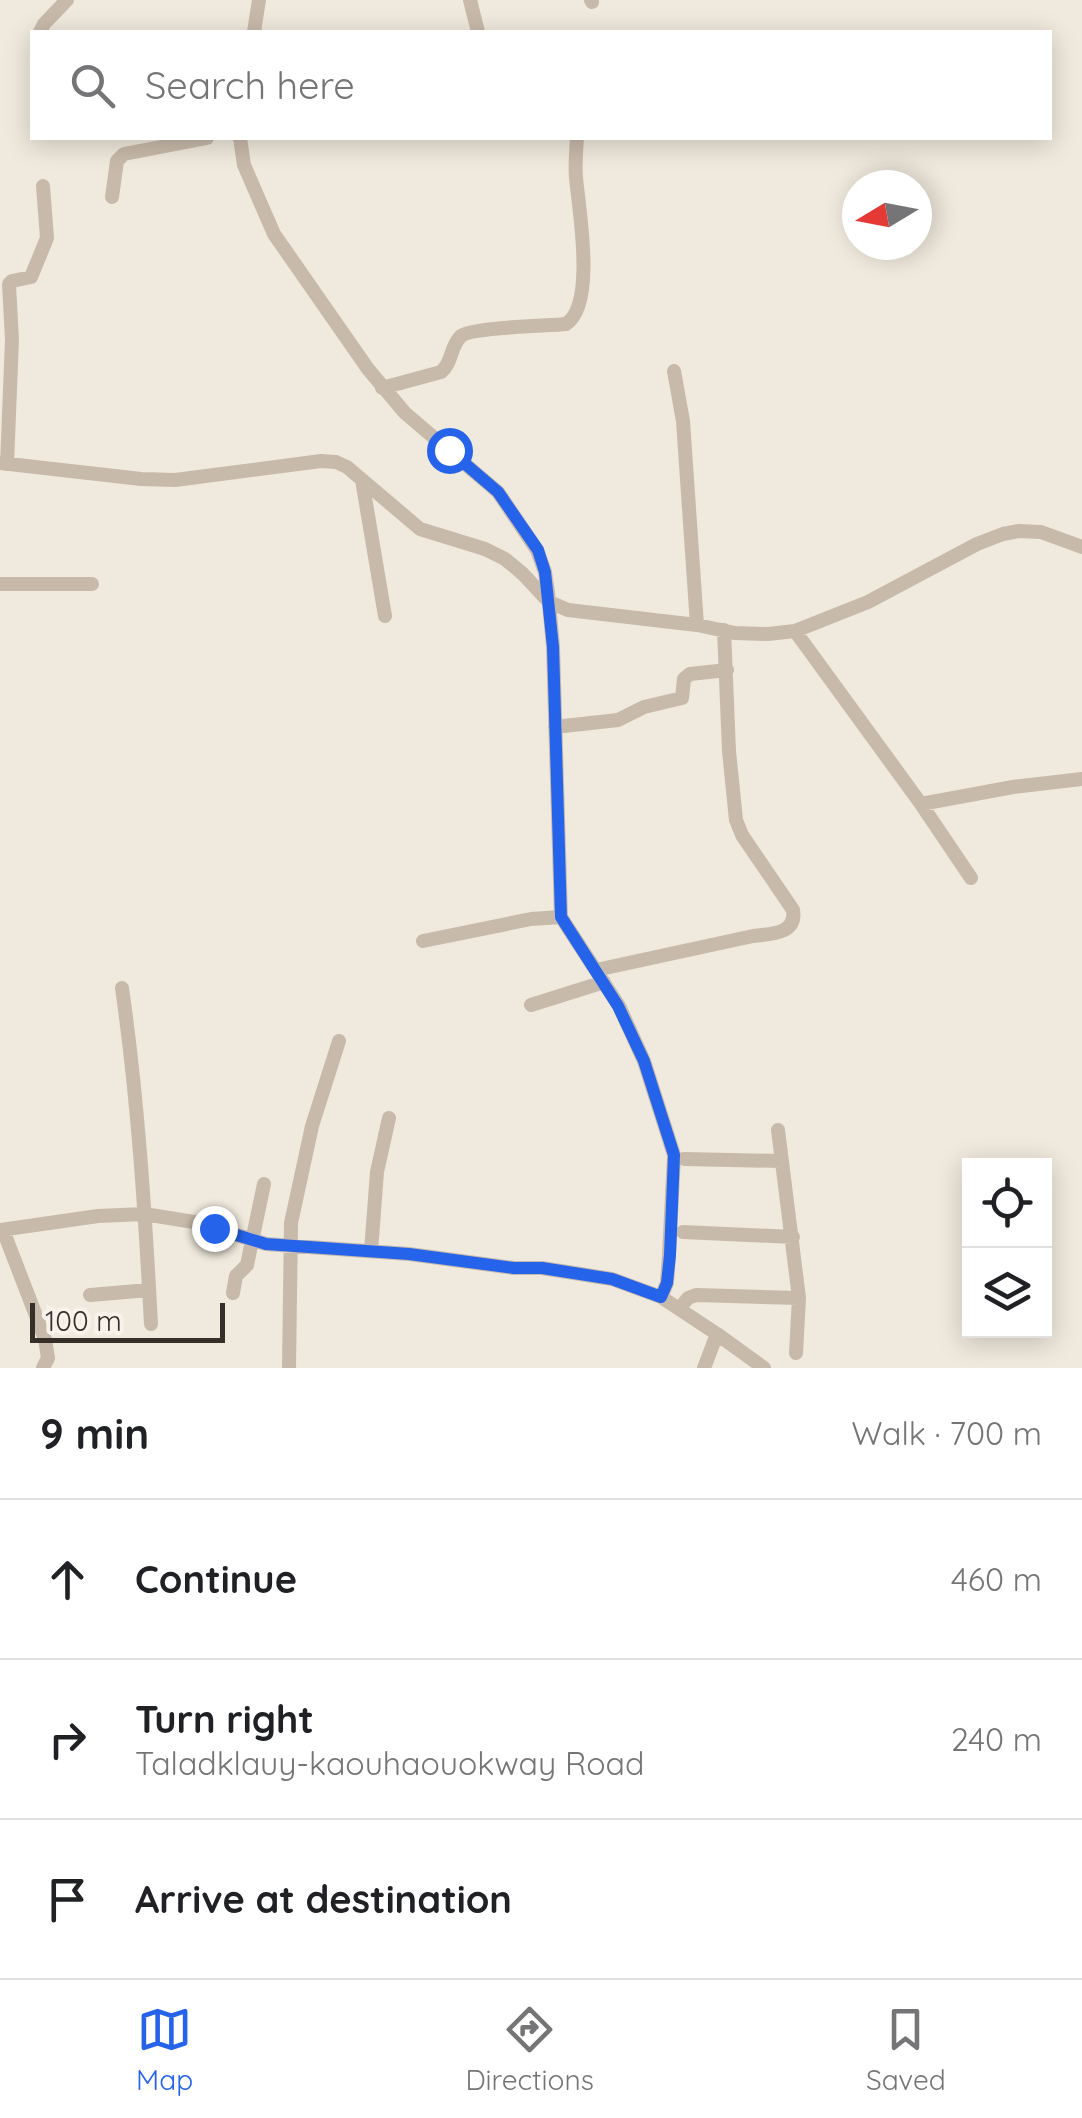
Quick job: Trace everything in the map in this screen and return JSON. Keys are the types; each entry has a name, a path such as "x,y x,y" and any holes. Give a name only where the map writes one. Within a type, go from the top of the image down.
{"street":[{"path":"41,30 67,0"},
{"path":"254,30 260,0"},
{"path":"470,0 478,30"},
{"path":"112,197 117,161 124,154 197,140"},
{"path":"240,140 244,165 274,234 382,388 405,413 498,492 538,550 550,602 561,917 618,1006 644,1061 674,1155 670,1255 661,1297"},
{"path":"382,388 442,372 463,334 566,324 573,320 579,306 585,256 576,172 577,140"},
{"path":"43,186 46,244 31,277 4,284 12,340 4,463 175,480 336,462 420,529 505,559 550,602 568,610 755,634 795,631 868,602 1003,534 1040,532 1082,548"},
{"path":"674,371 683,421 697,625"},
{"path":"362,480 385,616"},
{"path":"0,584 92,584"},
{"path":"532,1005 600,976 752,936 775,934 793,923 793,910 736,820 728,751 724,630"},
{"path":"795,631 970,878"},
{"path":"554,727 626,718 644,706 682,698 684,679 690,674 727,670"},
{"path":"921,804 1082,779"},
{"path":"423,941 512,922 561,917"},
{"path":"122,988 142,1164 151,1324"},
{"path":"289,1368 291,1224 308,1142 339,1041"},
{"path":"371,1250 377,1172 388,1118"},
{"path":"778,1130 799,1298 796,1353"},
{"path":"684,1158 782,1161"},
{"path":"234,1292 236,1276 247,1266 264,1184"},
{"path":"42,1368 48,1358 44,1339 2,1230 144,1214 194,1222 266,1244 371,1250 612,1279 680,1308 764,1368"},
{"path":"682,1232 793,1237"},
{"path":"90,1295 149,1290"},
{"path":"680,1308 696,1294 799,1298"},
{"path":"704,1368 717,1334"}],"route":[{"path":"214,1228 266,1244 371,1250 542,1268 612,1279 661,1297 667,1283 674,1155 644,1061 618,1006 561,917 553,647 545,572 538,550 498,492 449,450"}]}
